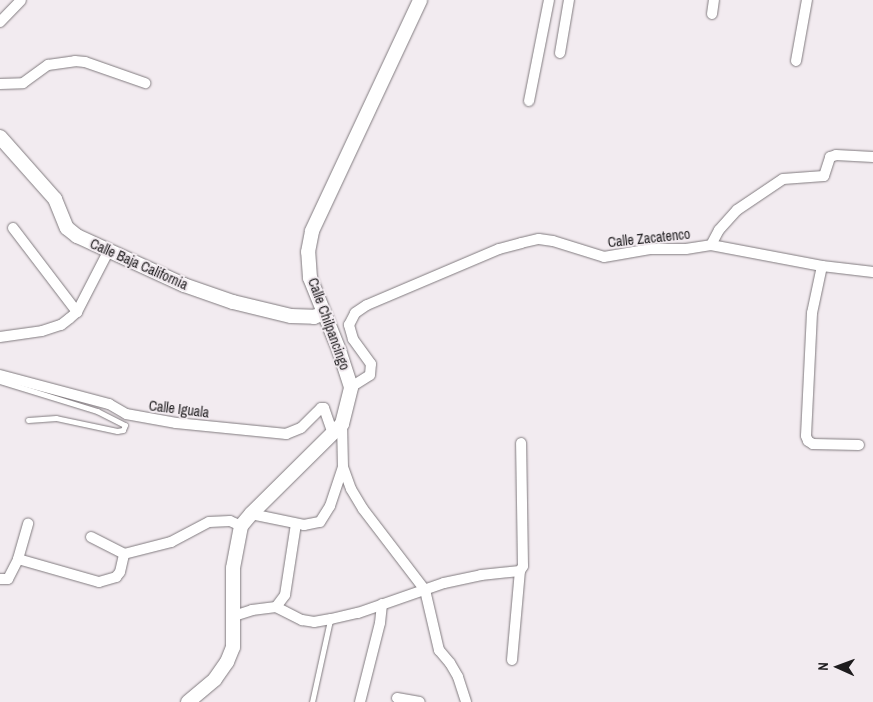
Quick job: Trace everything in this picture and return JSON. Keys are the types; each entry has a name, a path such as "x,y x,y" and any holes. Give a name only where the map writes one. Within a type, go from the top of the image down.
{"street":[{"path":"0,22 22,0"},
{"name":"Calle Chilpancingo","path":"337,429 351,387 310,278 308,265 312,230 420,0"},
{"path":"529,101 549,0"},
{"path":"560,53 569,0"},
{"path":"712,14 714,0"},
{"path":"796,61 807,0"},
{"path":"0,84 23,83 48,65 75,61 85,62 145,83"},
{"name":"Calle Baja California","path":"0,137 55,199 70,232 184,285 233,302 291,316 314,317 324,314"},
{"path":"711,245 720,230 737,210 758,194 783,179 824,176 830,158 836,155 873,157"},
{"path":"13,228 76,312"},
{"name":"Calle Zacatenco","path":"351,387 370,375 371,364 353,339 349,324 355,313 367,305 499,249 539,239 604,257 651,250 686,249 711,245 822,266 873,272"},
{"path":"0,337 42,332 61,325 76,312 109,250"},
{"path":"822,266 812,313 806,436 808,441 813,444 859,445"},
{"name":"Calle Iguala","path":"0,375 109,404 126,414 176,424 286,434 301,428 321,408 324,408 337,429"},
{"path":"337,429 343,467 351,489 363,509 425,590 439,650 450,662 458,677 466,702"},
{"path":"188,702 215,679 233,647 233,568 241,526 337,429"},
{"path":"512,660 520,571 523,566 521,443"},
{"path":"251,514 296,524 320,522 326,515 343,467"},
{"path":"91,536 124,554 171,542 209,522 230,521 241,526"},
{"path":"0,579 8,579 18,559 28,523"},
{"path":"276,607 285,595 296,524"},
{"path":"18,559 99,582 116,577 120,572 124,554"},
{"path":"234,616 252,610 276,607 302,620 314,622 358,613 425,590 481,575 520,571"},
{"path":"360,702 373,653 382,604"},
{"path":"397,698 420,702"}],"lane":[{"path":"0,381 97,411 125,425 123,430 117,431 56,418 28,420"},
{"path":"312,702 331,619"}]}
